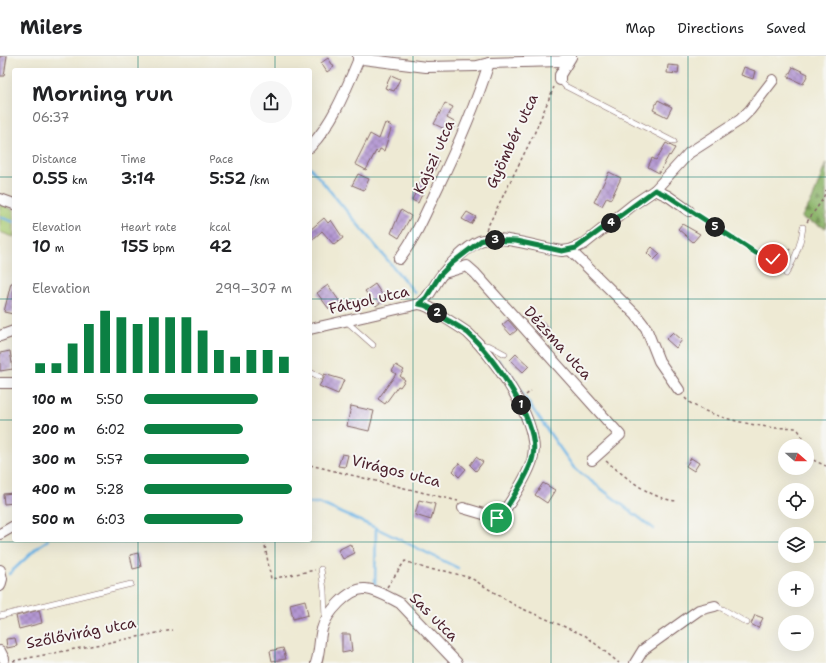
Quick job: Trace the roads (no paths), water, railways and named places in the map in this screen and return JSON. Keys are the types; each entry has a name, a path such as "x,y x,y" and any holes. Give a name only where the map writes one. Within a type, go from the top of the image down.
{"street":[{"path":"312,145 334,116 358,58 426,67 477,66 489,64 561,61 571,56"},
{"path":"560,80 560,75 571,56"},
{"name":"Kajszi utca","path":"399,259 411,243 447,168 482,87 489,64"},
{"path":"679,390 660,361 646,328 636,315 570,250 584,244 634,204 655,190 689,153 740,120 774,80"},
{"path":"655,190 668,196 689,211"},
{"path":"0,199 12,203"},
{"name":"Fátyol utca","path":"312,329 419,304 426,298 440,275 452,263 482,240 516,241 555,250 570,250"},
{"name":"Dézsma utca","path":"440,275 467,266 620,435 596,457"},
{"path":"419,304 427,306 468,333 497,367 519,401 527,418 534,441 533,457 522,482 502,515 497,518 461,504"},
{"path":"0,336 12,332"},
{"path":"0,383 12,382"},
{"path":"0,534 12,527"},
{"path":"0,570 2,579 0,586"},
{"name":"Sas utca","path":"316,663 325,622 336,606 356,591 366,589 400,603 457,663"},
{"path":"635,663 643,650 689,617 699,610 715,606"}],"lane":[{"path":"560,80 565,86 674,142"},
{"path":"786,272 797,254 802,240 803,227"},
{"path":"346,321 373,345"},
{"path":"476,343 490,346 504,354"},
{"path":"312,373 320,377"},
{"path":"321,569 325,622"},
{"path":"0,616 131,584"},
{"path":"715,606 723,608 747,623"}],"waterway":[{"path":"312,169 415,293"},
{"path":"0,217 12,221"},
{"path":"498,360 513,377 523,395"},
{"path":"525,398 574,468 654,529"},
{"path":"312,503 319,503 376,528 458,568"},
{"path":"375,586 376,528"},
{"path":"9,574 45,542"}]}
